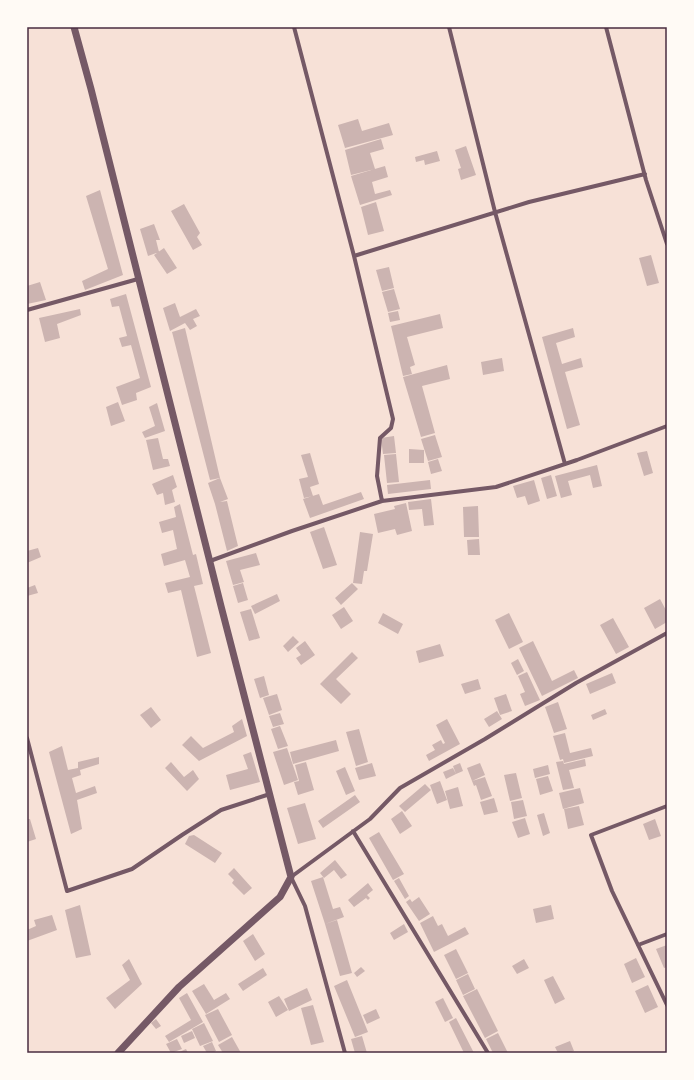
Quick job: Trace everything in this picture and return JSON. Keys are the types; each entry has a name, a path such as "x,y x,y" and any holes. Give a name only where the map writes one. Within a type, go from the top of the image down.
{"street":[{"path":"74,27 291,876 305,906 345,1053"},
{"path":"294,27 354,256 393,419 391,428 380,438 377,476 382,501"},
{"path":"449,27 495,212 565,464"},
{"path":"606,27 645,174 667,244"},
{"path":"354,256 529,202 645,174"},
{"path":"27,310 138,279"},
{"path":"210,561 292,531 382,501 496,487 565,464 667,426"},
{"path":"118,1053 179,986 280,897 291,876 370,819 400,788 485,739 576,683 667,633"},
{"path":"27,738 67,891 132,869 221,810 270,794"},
{"path":"667,806 591,834 612,891 667,1005"},
{"path":"353,831 488,1053"},
{"path":"638,945 667,934"}],"building":[{"path":"358,119 362,131 389,123 393,135 345,148 338,125"},
{"path":"381,139 384,149 370,153 375,169 351,175 345,150"},
{"path":"466,146 476,175 461,180 458,169 461,168 455,150"},
{"path":"437,151 440,161 425,165 424,160 416,162 415,157"},
{"path":"385,166 388,177 372,182 375,194 390,190 392,195 360,205 351,176"},
{"path":"100,190 123,275 85,290 82,281 108,269 86,196"},
{"path":"376,202 384,231 368,235 361,207"},
{"path":"184,204 200,233 197,237 202,245 193,250 171,211"},
{"path":"154,224 160,240 156,240 159,252 148,256 140,229"},
{"path":"164,248 177,268 167,274 154,255"},
{"path":"651,255 659,283 647,286 639,258"},
{"path":"389,267 394,288 382,291 376,270"},
{"path":"40,282 46,300 27,304 27,286"},
{"path":"394,289 400,309 388,312 382,292"},
{"path":"126,294 151,387 136,393 137,400 122,405 116,387 140,378 131,345 122,347 119,338 127,336 119,306 112,307 110,299"},
{"path":"175,303 180,317 196,309 200,316 193,319 197,326 190,330 185,323 170,331 163,308"},
{"path":"80,309 81,315 57,324 60,338 45,342 39,318"},
{"path":"398,311 400,320 390,322 388,313"},
{"path":"440,314 443,328 407,337 415,365 410,367 412,374 403,376 391,326"},
{"path":"185,328 220,478 210,480 172,332"},
{"path":"573,328 575,337 556,343 562,364 581,358 583,367 565,372 580,425 567,429 542,337"},
{"path":"502,358 504,371 483,375 481,362"},
{"path":"447,365 450,379 422,386 435,433 421,437 403,377"},
{"path":"118,402 125,421 111,426 106,407"},
{"path":"157,403 165,431 145,438 142,432 155,426 149,407"},
{"path":"435,435 442,457 428,461 421,439"},
{"path":"394,436 396,453 383,454 381,438"},
{"path":"158,438 163,459 168,459 170,466 153,470 146,440"},
{"path":"409,449 424,450 424,463 409,463"},
{"path":"647,451 653,473 644,476 637,453"},
{"path":"310,453 319,484 310,487 313,496 304,498 299,479 308,477 301,455"},
{"path":"396,454 399,482 387,483 384,455"},
{"path":"438,459 442,471 431,474 428,462"},
{"path":"597,465 602,486 593,488 590,475 568,481 572,495 561,498 555,476"},
{"path":"173,475 177,487 172,490 175,502 165,505 163,493 157,495 152,484"},
{"path":"551,475 557,496 547,499 541,478"},
{"path":"220,478 228,499 220,502 227,501 238,546 227,551 208,483"},
{"path":"430,480 431,489 388,494 387,485"},
{"path":"534,480 540,501 528,505 525,496 517,498 513,486"},
{"path":"361,492 364,499 310,518 303,499 319,494 323,505"},
{"path":"431,499 434,525 424,526 422,509 409,510 408,502"},
{"path":"406,503 412,531 397,535 395,529 378,533 374,514 395,509 394,506"},
{"path":"180,504 193,555 196,554 203,584 194,586 211,653 197,657 181,590 168,593 165,583 190,577 185,560 164,566 161,554 177,549 173,530 162,533 159,522 176,517 174,507"},
{"path":"478,506 479,537 464,537 463,507"},
{"path":"324,527 337,565 323,569 310,532"},
{"path":"360,532 373,534 367,571 364,571 362,584 353,583"},
{"path":"479,539 480,555 468,555 467,540"},
{"path":"38,548 41,557 27,563 27,551"},
{"path":"256,553 260,565 240,570 244,582 233,585 226,561"},
{"path":"243,583 248,600 238,603 233,586"},
{"path":"352,583 358,589 341,605 335,598"},
{"path":"35,585 38,593 27,596 27,588"},
{"path":"277,594 280,601 255,614 251,606"},
{"path":"660,599 667,612 667,622 655,629 644,608"},
{"path":"344,607 353,621 341,629 332,615"},
{"path":"251,609 260,638 249,641 240,612"},
{"path":"383,613 403,624 398,634 378,623"},
{"path":"509,613 523,642 509,649 495,620"},
{"path":"613,618 629,647 616,654 600,625"},
{"path":"293,636 299,642 288,652 283,646"},
{"path":"305,641 315,655 301,665 296,658 301,655 296,648"},
{"path":"533,641 552,681 574,670 578,678 542,696 519,648"},
{"path":"440,644 444,656 419,663 416,651"},
{"path":"352,652 358,658 336,679 351,694 341,704 320,684"},
{"path":"518,659 524,671 517,675 511,663"},
{"path":"527,672 540,700 525,706 520,694 525,692 518,676"},
{"path":"612,673 616,683 590,694 586,684"},
{"path":"264,676 269,695 260,698 254,679"},
{"path":"478,679 481,689 465,694 461,684"},
{"path":"277,694 282,710 269,715 263,698"},
{"path":"506,694 512,711 500,715 494,698"},
{"path":"558,702 567,729 554,733 545,707"},
{"path":"151,707 161,720 151,728 140,715"},
{"path":"605,709 607,714 593,720 591,715"},
{"path":"497,711 502,719 489,727 484,719"},
{"path":"280,713 284,724 273,727 269,716"},
{"path":"242,719 247,736 199,761 182,745 191,736 203,748 234,732 232,726"},
{"path":"447,719 460,744 429,761 426,755 435,750 432,745 441,740 443,744 445,743 436,725"},
{"path":"280,726 288,746 278,749 271,729"},
{"path":"359,729 368,762 356,766 346,732"},
{"path":"565,733 570,753 591,748 593,756 564,763 563,759 560,760 553,736"},
{"path":"336,740 339,751 293,764 290,752"},
{"path":"62,746 68,770 78,768 78,762 99,757 99,764 80,770 81,775 72,778 76,793 95,786 97,793 77,800 82,829 71,834 49,752"},
{"path":"287,748 298,780 284,785 273,752"},
{"path":"251,752 260,782 230,790 226,775 248,769 243,755"},
{"path":"585,759 586,766 569,770 574,788 563,790 556,762 563,761 564,764"},
{"path":"171,762 184,777 193,770 199,779 187,791 165,768"},
{"path":"306,762 314,790 298,795 294,782 299,781 295,765"},
{"path":"372,763 376,776 359,780 355,768"},
{"path":"460,763 463,771 456,774 453,766"},
{"path":"480,763 485,775 472,781 467,768"},
{"path":"548,765 550,774 535,778 533,769"},
{"path":"345,767 355,791 346,795 336,771"},
{"path":"453,768 456,774 446,779 443,772"},
{"path":"516,773 522,798 510,801 504,775"},
{"path":"548,776 553,791 540,795 536,779"},
{"path":"485,777 492,796 481,800 476,785 474,786 472,781"},
{"path":"440,781 447,800 437,804 430,785"},
{"path":"425,784 431,790 405,812 399,806"},
{"path":"458,787 463,806 450,809 445,791"},
{"path":"580,788 584,803 563,809 559,793"},
{"path":"355,795 360,802 323,828 318,821"},
{"path":"494,798 498,812 484,815 480,802"},
{"path":"523,800 527,816 514,819 511,802"},
{"path":"305,803 316,839 298,844 287,808"},
{"path":"579,806 584,825 568,829 564,809"},
{"path":"402,811 412,826 400,834 391,819"},
{"path":"544,813 550,833 543,836 537,815"},
{"path":"525,818 530,834 518,838 512,822"},
{"path":"27,819 30,819 36,839 27,842"},
{"path":"655,819 661,836 649,840 643,824"},
{"path":"379,832 404,874 393,880 369,838"},
{"path":"194,835 222,853 215,863 185,844 189,836"},
{"path":"335,860 347,875 341,879 334,870 324,878 320,873"},
{"path":"234,868 252,888 244,895 232,883 234,880 228,874"},
{"path":"323,877 333,909 340,907 344,917 325,924 311,881"},
{"path":"399,878 409,896 405,899 394,881"},
{"path":"368,883 373,890 367,895 370,898 368,900 366,898 354,907 348,900"},
{"path":"419,897 430,914 419,921 406,902 410,899 412,902"},
{"path":"80,905 91,955 76,958 65,910"},
{"path":"551,905 554,919 536,923 533,909"},
{"path":"52,915 57,930 27,941 27,930 36,926 34,920"},
{"path":"433,916 438,926 442,924 448,936 465,927 469,934 434,952 420,923"},
{"path":"337,920 352,973 340,976 325,924"},
{"path":"404,924 408,932 394,940 390,933"},
{"path":"253,934 265,954 255,961 243,941"},
{"path":"667,945 667,967 664,968 656,949"},
{"path":"456,949 468,973 456,979 444,955"},
{"path":"636,958 645,977 632,983 624,964"},
{"path":"129,959 142,984 115,1009 106,998 130,980 122,965"},
{"path":"524,959 529,968 517,974 512,966"},
{"path":"361,967 365,971 357,977 354,973"},
{"path":"263,968 267,975 243,991 238,984"},
{"path":"468,974 475,989 463,995 456,980"},
{"path":"553,976 565,999 555,1004 544,980"},
{"path":"347,980 368,1032 355,1037 334,986"},
{"path":"204,984 214,1000 226,993 230,999 206,1014 192,991"},
{"path":"648,985 658,1007 645,1013 635,991"},
{"path":"307,988 312,1000 289,1011 284,999"},
{"path":"477,989 498,1031 485,1038 463,996"},
{"path":"187,993 203,1022 169,1042 165,1036 191,1020 179,998"},
{"path":"279,996 288,1010 276,1017 268,1002"},
{"path":"443,998 453,1018 445,1022 435,1002"},
{"path":"313,1005 324,1042 311,1045 301,1008"},
{"path":"218,1009 232,1035 219,1042 205,1015"},
{"path":"376,1009 380,1018 367,1024 363,1015"},
{"path":"456,1018 474,1053 464,1053 449,1022"},
{"path":"156,1019 161,1026 156,1029 151,1023"},
{"path":"204,1023 213,1041 200,1046 192,1029"},
{"path":"192,1031 195,1038 184,1043 181,1036"},
{"path":"498,1033 508,1053 493,1053 486,1039"},
{"path":"362,1036 367,1053 355,1053 351,1039"},
{"path":"232,1037 241,1053 223,1053 218,1045"},
{"path":"177,1039 182,1049 171,1053 166,1044"},
{"path":"570,1041 574,1051 569,1053 558,1053 555,1047"},
{"path":"212,1042 216,1051 207,1053 203,1046"},
{"path":"186,1049 188,1053 177,1053"}]}
